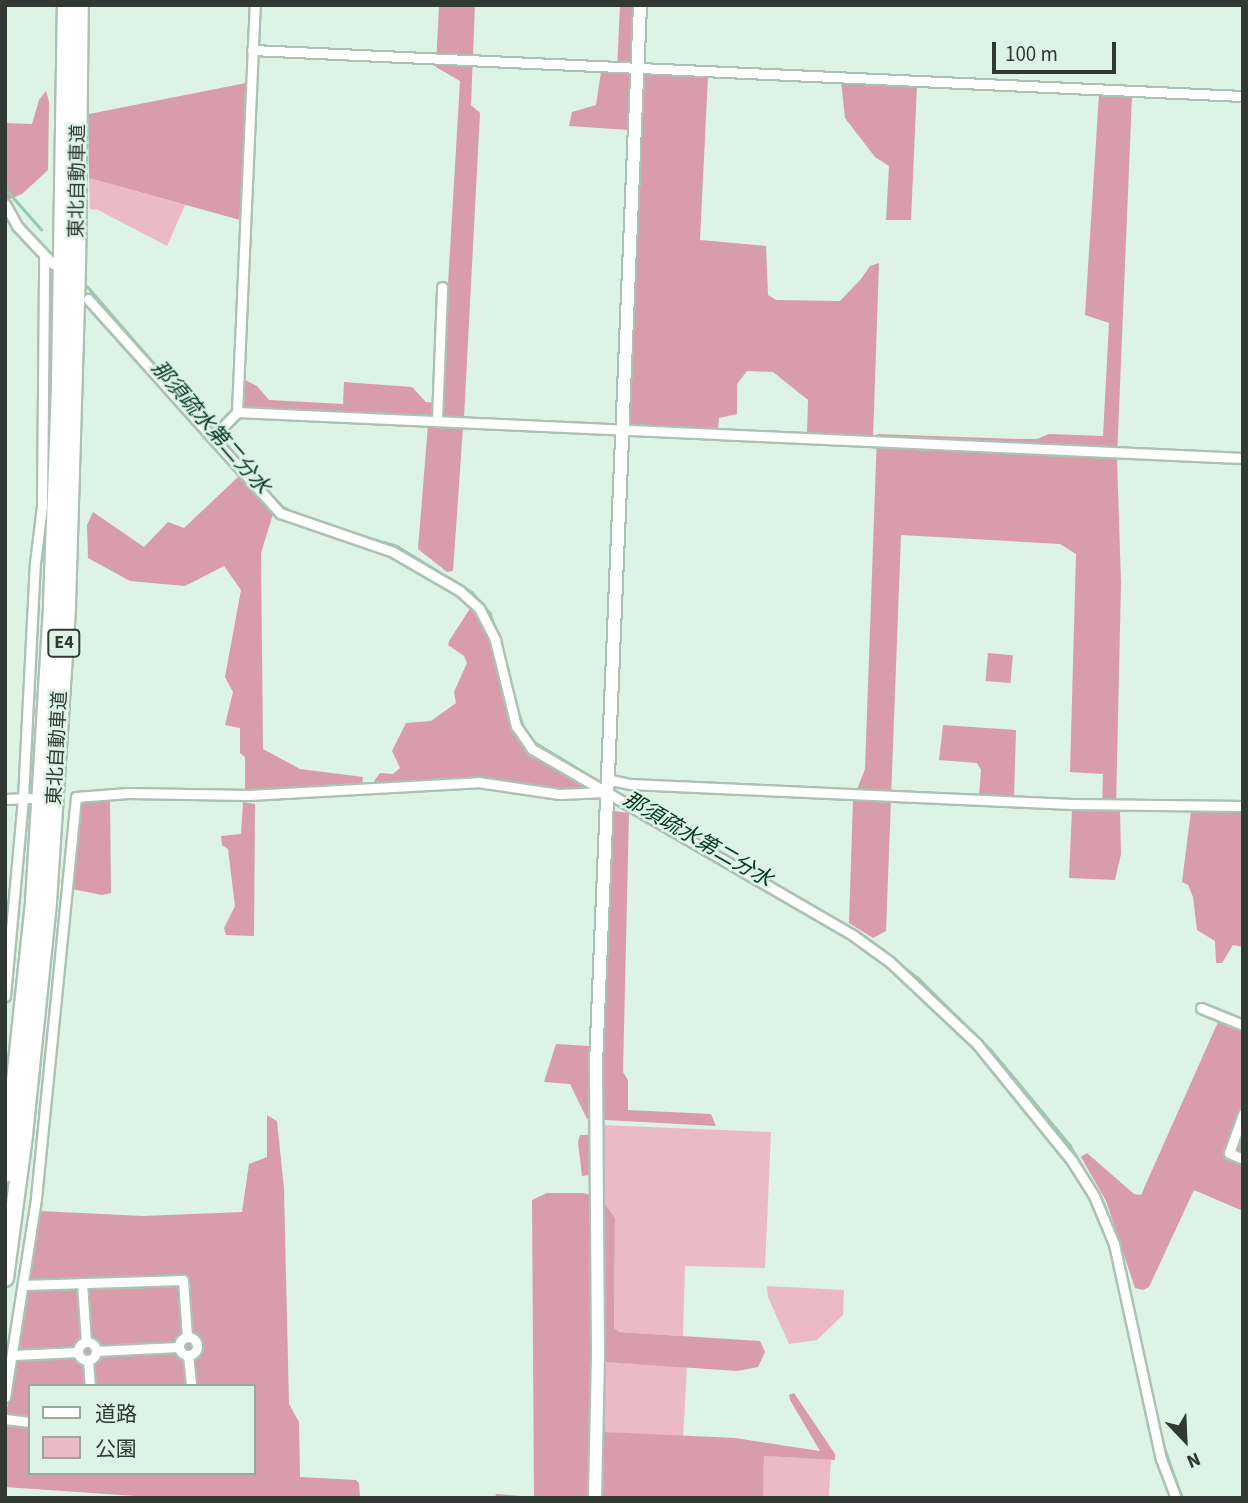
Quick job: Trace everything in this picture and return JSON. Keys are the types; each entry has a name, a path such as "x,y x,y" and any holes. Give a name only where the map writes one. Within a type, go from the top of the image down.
{"highway":[{"name":"東北自動車道","path":"5,1174 33,915 51,618 60,381 66,5"},
{"name":"東北自動車道","path":"5,1278 24,1135 46,927 64,646 76,271 80,5"}],"street":[{"path":"213,437 237,412 255,5"},
{"path":"595,1498 598,1354 596,1064 640,5"},
{"path":"252,50 1243,96"},
{"path":"5,204 18,228 53,264"},
{"path":"5,996 27,798 35,563 42,506 44,256"},
{"path":"438,420 442,287"},
{"path":"88,299 280,513 393,552 471,600 490,627 510,710 525,742 606,785 842,929 881,956 969,1036 1036,1116 1094,1196 1109,1231 1129,1301 1161,1459 1176,1498"},
{"path":"237,412 1243,458"},
{"path":"5,1397 23,1285 75,797 128,793 248,795 478,782 559,794 606,785 630,784 1072,804 1243,806"},
{"path":"5,799 27,798"},
{"path":"1201,1008 1243,1025"},
{"path":"1243,1114 1229,1153 1243,1159"},
{"path":"23,1285 183,1280 187,1337"},
{"path":"82,1283 86,1342"},
{"path":"187,1337 180,1341 179,1347 182,1353 188,1355"},
{"path":"187,1337 194,1340 197,1347 188,1355"},
{"path":"78,1352 80,1346 86,1342 93,1344 96,1351"},
{"path":"90,1384 88,1360 96,1351 179,1347"},
{"path":"13,1355 78,1352 88,1360"},
{"path":"188,1355 191,1384"},
{"path":"5,1419 28,1422"}],"green space":[{"path":"89,178 185,205 167,246 98,210 90,209"},
{"path":"599,1125 771,1132 765,1268 685,1266 683,1336 619,1332 614,1329 615,1218 601,1198"},
{"path":"767,1286 844,1290 843,1315 817,1340 789,1344 768,1297"},
{"path":"605,1362 687,1366 683,1436 601,1432"},
{"path":"764,1456 831,1460 829,1498 762,1498"}],"shaded area":[{"path":"439,5 475,5 471,105 480,113 464,417 242,408 243,379 257,386 269,400 343,404 344,382 412,387 426,402 441,403 460,81 436,67"},
{"path":"620,5 636,5 629,130 569,126 572,112 596,105 601,72 617,70"},
{"path":"639,72 708,76 700,240 766,246 768,295 776,300 840,301 870,266 879,263 873,438 807,433 808,400 773,372 747,371 737,384 737,414 719,418 718,429 630,425 625,420"},
{"path":"841,81 917,85 911,220 886,220 889,166 875,157 845,118"},
{"path":"246,83 240,220 89,178 89,114"},
{"path":"46,91 49,102 48,170 22,194 5,201 5,123 32,124 39,100"},
{"path":"1099,94 1132,96 1117,457 1121,583 1116,808 1120,812 1121,854 1115,880 1069,878 1072,809 1102,807 1103,774 1070,772 1076,554 1060,544 901,535 886,931 873,938 849,923 853,800 865,769 877,434 1019,439 1037,439 1049,434 1103,436 1109,323 1085,315"},
{"path":"428,425 463,427 453,571 447,572 418,549"},
{"path":"238,477 243,477 273,514 261,553 263,749 300,769 363,777 362,786 245,792 245,757 240,753 240,728 225,725 233,692 225,677 241,590 224,566 185,586 130,581 88,558 87,525 93,512 144,547 168,522 184,528"},
{"path":"473,604 490,630 503,694 521,745 588,786 590,790 377,785 374,781 380,773 393,774 400,768 392,751 406,723 431,721 456,703 454,692 467,663 464,656 448,645"},
{"path":"988,653 1013,655 1010,683 986,681"},
{"path":"943,725 1016,730 1014,796 979,795 981,770 977,763 939,760"},
{"path":"80,800 110,800 111,893 102,895 72,889"},
{"path":"243,802 255,804 254,936 226,935 224,928 235,906 228,849 222,845 221,836 241,834"},
{"path":"614,811 629,813 623,1072 628,1080 628,1110 711,1114 716,1126 587,1119 570,1084 544,1082 556,1044 605,1047 602,998"},
{"path":"1191,811 1243,813 1243,947 1233,945 1222,963 1216,963 1215,941 1197,930 1193,897 1188,885 1182,882"},
{"path":"1218,1022 1243,1031 1243,1211 1194,1190 1149,1287 1143,1290 1135,1288 1106,1201 1081,1157 1087,1153 1134,1194 1141,1195"},
{"path":"267,1115 277,1121 284,1189 289,1404 299,1422 300,1477 356,1480 359,1483 360,1498 164,1498 5,1487 5,1422 39,1211 143,1216 242,1212 249,1164 267,1157"},
{"path":"580,1135 590,1135 589,1175 582,1176 578,1142"},
{"path":"547,1193 583,1193 601,1198 615,1218 614,1328 619,1332 760,1341 765,1352 758,1367 737,1371 605,1362 605,1432 735,1438 820,1451 790,1400 789,1395 794,1393 835,1454 835,1460 764,1456 763,1498 495,1498 496,1494 534,1497 532,1200"}],"waterway":[{"name":"那須疏水第二分水","path":"5,188 41,229"},
{"name":"那須疏水第二分水","path":"87,286 242,465"},
{"name":"那須疏水第二分水","path":"261,485 278,504 299,515"},
{"name":"那須疏水第二分水","path":"342,530 397,546 472,592 490,613 499,638"},
{"name":"那須疏水第二分水","path":"512,692 525,732"},
{"name":"那須疏水第二分水","path":"531,740 603,784"},
{"name":"那須疏水第二分水","path":"612,789 862,935 918,978 991,1050 1070,1145 1104,1204 1122,1255 1155,1411"},
{"name":"那須疏水第二分水","path":"1160,1435 1182,1498"}],"tunnel":[{"path":"5,1074 44,1074"}]}
